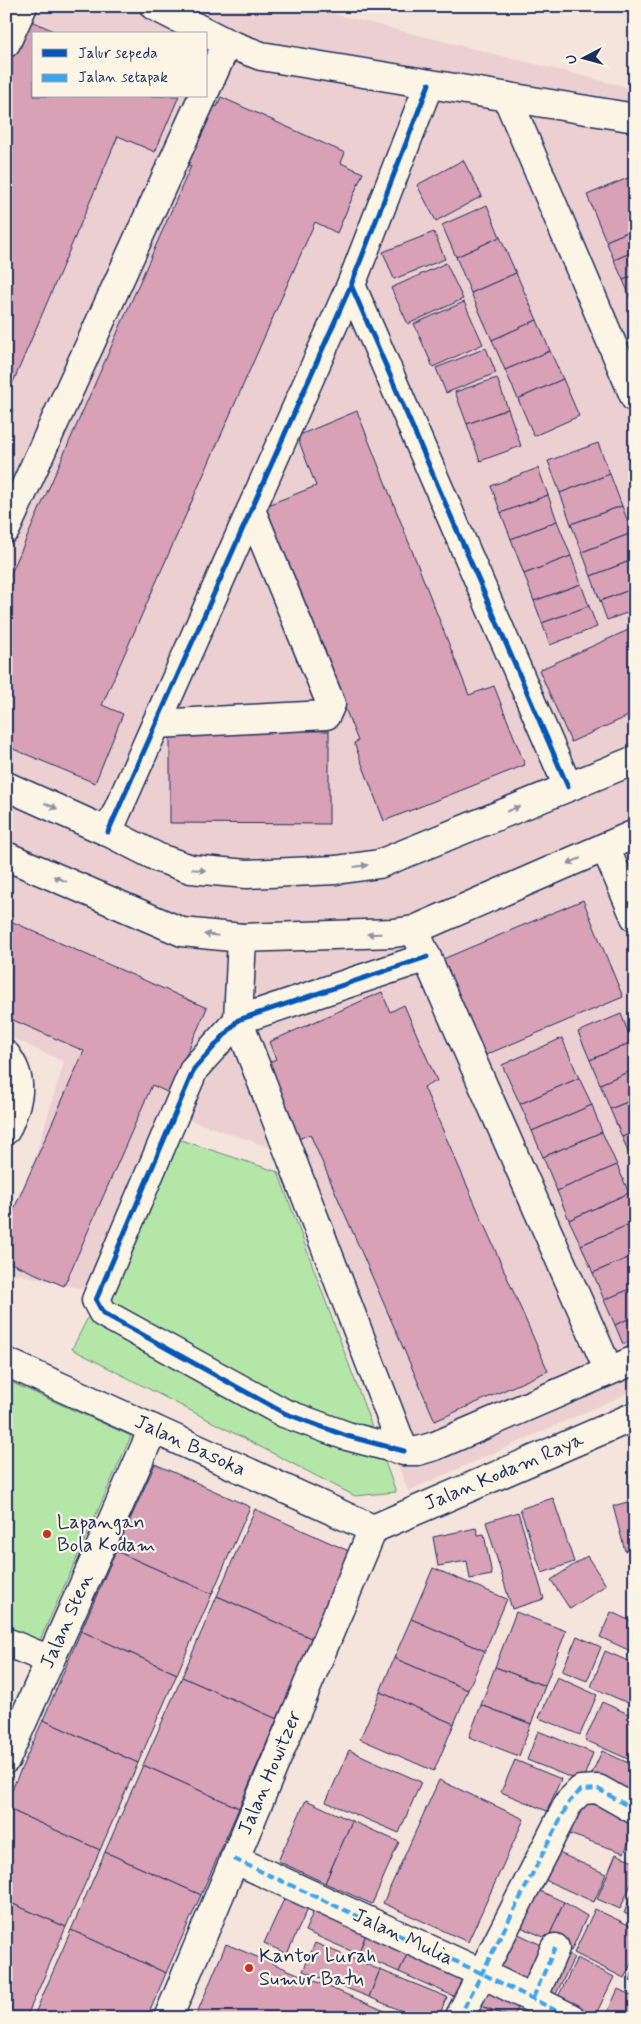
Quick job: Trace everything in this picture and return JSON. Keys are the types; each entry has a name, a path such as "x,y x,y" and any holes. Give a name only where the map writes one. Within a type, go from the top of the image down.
{"street":[{"path":"6,43 23,6"},
{"path":"154,6 204,32"},
{"path":"208,34 227,44 261,56 635,118"},
{"path":"208,85 227,44"},
{"path":"108,832 351,284 429,84"},
{"path":"507,97 635,398"},
{"path":"6,529 202,98"},
{"path":"351,284 568,787"},
{"path":"156,724 326,715 331,704 251,510"},
{"path":"6,786 108,832 159,858 191,869 247,874 336,870 379,864 635,760"},
{"path":"6,856 182,932 242,938 394,933 414,930 635,834"},
{"path":"605,847 635,916"},
{"path":"414,930 609,1371"},
{"path":"242,938 238,1020 404,1451"},
{"path":"427,957 238,1020 194,1069 96,1300 103,1313 284,1413 347,1436 404,1451 418,1451 435,1446 635,1360"},
{"path":"6,1054 19,1082 18,1103 6,1130"},
{"name":"Jalan Basoka","path":"6,1362 374,1529"},
{"name":"Jalan Kodam Raya","path":"374,1529 635,1416"},
{"name":"Jalan Sten","path":"6,1759 153,1429"},
{"name":"Jalan Howitzer","path":"168,2018 374,1529"},
{"path":"6,1642 50,1660"},
{"path":"459,2018 569,1802 581,1790 598,1788 635,1810"},
{"name":"Jalan Mulia","path":"234,1859 481,1972 570,2018"},
{"path":"533,1998 555,1948"}],"shaded area":[{"path":"6,6 302,6 635,89 635,1390 408,1491 278,1150 177,1116 95,1292 6,1271 6,1252 64,1062 6,1035"}],"green space":[{"path":"178,1139 278,1172 396,1492 355,1496 72,1349"},
{"name":"Lapangan Bola Kodam","path":"6,1380 131,1436 38,1645 6,1631"}],"building":[{"path":"32,21 56,32 32,32 32,98 178,98 155,152 118,136 6,399 6,64 23,22 30,25"},
{"path":"221,97 345,153 341,163 363,173 337,233 315,222 102,705 123,714 95,783 6,746 6,585 191,166 183,163 210,104 217,107"},
{"path":"463,160 482,196 436,221 417,185"},
{"path":"635,175 635,229 606,241 587,195"},
{"path":"487,205 500,237 456,257 442,225"},
{"path":"635,229 635,251 614,260 606,241"},
{"path":"434,232 445,259 394,279 383,252"},
{"path":"500,237 516,273 471,293 456,257"},
{"path":"635,251 635,275 623,280 614,260"},
{"path":"446,263 463,299 408,324 391,288"},
{"path":"516,273 537,320 492,340 471,293"},
{"path":"635,275 635,300 632,301 623,280"},
{"path":"464,302 483,344 433,367 414,324"},
{"path":"537,320 550,351 505,370 492,340"},
{"path":"486,348 496,373 446,393 436,368"},
{"path":"550,351 563,379 518,399 505,370"},
{"path":"497,378 508,409 467,424 455,392"},
{"path":"563,379 579,416 534,436 518,399"},
{"path":"508,409 521,446 480,461 467,424"},
{"path":"357,411 469,695 494,686 525,765 384,821 354,743 358,741 265,506 316,486 297,436"},
{"path":"598,443 610,474 560,493 548,461"},
{"path":"538,468 548,495 501,513 491,486"},
{"path":"610,474 622,506 571,524 560,493"},
{"path":"548,495 557,521 511,539 501,513"},
{"path":"622,506 632,533 582,552 571,524"},
{"path":"557,521 571,556 524,574 511,539"},
{"path":"632,533 635,541 635,559 591,576 582,552"},
{"path":"571,556 581,584 534,601 524,574"},
{"path":"635,559 635,588 600,601 591,576"},
{"path":"581,584 589,606 542,623 534,601"},
{"path":"635,588 635,610 607,620 600,601"},
{"path":"589,606 597,627 550,645 542,623"},
{"path":"635,627 635,713 571,742 539,670"},
{"path":"170,729 329,731 329,824 170,823"},
{"path":"583,900 623,997 483,1056 443,959"},
{"path":"6,919 207,1008 169,1093 152,1085 64,1286 6,1261 6,1227 84,1051 6,1017"},
{"path":"382,992 390,1012 404,1005 437,1081 424,1087 548,1371 435,1421 310,1134 294,1141 261,1066 276,1059 269,1042"},
{"path":"621,1014 632,1042 590,1060 578,1032"},
{"path":"562,1038 579,1078 520,1104 502,1065"},
{"path":"632,1042 635,1048 635,1069 600,1084 590,1060"},
{"path":"635,1069 635,1099 610,1109 600,1084"},
{"path":"579,1078 592,1105 532,1131 520,1104"},
{"path":"635,1099 635,1132 622,1137 610,1109"},
{"path":"592,1105 602,1132 543,1157 532,1131"},
{"path":"602,1132 617,1165 557,1191 543,1157"},
{"path":"635,1132 635,1160 632,1161 622,1137"},
{"path":"617,1165 629,1193 569,1220 557,1191"},
{"path":"629,1193 635,1207 635,1222 581,1245 569,1220"},
{"path":"635,1222 635,1255 593,1273 581,1245"},
{"path":"635,1255 635,1287 604,1300 593,1273"},
{"path":"635,1287 635,1316 615,1325 604,1300"},
{"path":"635,1316 635,1339 623,1344 615,1325"},
{"path":"155,1464 250,1507 212,1594 116,1551"},
{"path":"553,1498 574,1562 542,1573 520,1509"},
{"path":"635,1500 635,1548 625,1551 613,1506"},
{"path":"255,1509 351,1552 313,1639 217,1596"},
{"path":"518,1512 544,1599 512,1609 486,1522"},
{"path":"476,1528 478,1535 484,1534 492,1575 470,1579 467,1561 438,1566 433,1537"},
{"path":"116,1551 212,1594 177,1674 81,1631"},
{"path":"587,1556 606,1585 570,1609 551,1580"},
{"path":"433,1568 507,1599 485,1651 411,1619"},
{"path":"217,1596 313,1639 277,1719 182,1677"},
{"path":"516,1612 566,1631 545,1686 495,1667"},
{"path":"611,1612 635,1623 635,1653 600,1637"},
{"path":"411,1619 485,1651 468,1690 394,1658"},
{"path":"81,1631 177,1674 138,1763 43,1720"},
{"path":"577,1636 601,1647 587,1681 562,1671"},
{"path":"605,1651 635,1664 635,1706 591,1687"},
{"path":"394,1658 468,1690 454,1724 380,1692"},
{"path":"495,1667 545,1686 531,1724 481,1705"},
{"path":"182,1677 277,1719 239,1808 143,1765"},
{"path":"557,1677 597,1695 580,1735 539,1718"},
{"path":"380,1692 454,1724 434,1771 360,1739"},
{"path":"602,1702 635,1717 635,1762 585,1740"},
{"path":"481,1705 531,1724 519,1756 469,1737"},
{"path":"43,1720 138,1763 100,1850 6,1808 6,1803"},
{"path":"538,1731 593,1753 582,1782 527,1760"},
{"path":"349,1750 421,1782 399,1833 326,1802"},
{"path":"602,1751 635,1766 635,1801 589,1780"},
{"path":"515,1760 561,1779 547,1811 501,1792"},
{"path":"143,1765 239,1808 201,1895 105,1852"},
{"path":"439,1780 524,1819 468,1942 383,1903"},
{"path":"580,1797 635,1820 635,1829 624,1853 566,1833"},
{"path":"306,1800 352,1821 325,1883 278,1861"},
{"path":"6,1808 100,1850 66,1927 6,1901"},
{"path":"352,1821 399,1842 372,1904 325,1883"},
{"path":"546,1847 606,1874 594,1902 534,1875"},
{"path":"105,1852 201,1895 166,1973 71,1930"},
{"path":"616,1854 635,1862 635,1876 620,1909 597,1899"},
{"path":"529,1886 564,1902 548,1939 512,1923"},
{"path":"635,1886 635,1918 624,1913"},
{"path":"285,1897 308,1908 287,1954 264,1943"},
{"path":"6,1901 66,1927 26,2018 17,2018 6,2013"},
{"path":"564,1902 587,1916 571,1951 548,1939"},
{"path":"317,1903 370,1925 358,1954 305,1931"},
{"path":"595,1909 635,1928 635,1957 624,1978 574,1953"},
{"path":"370,1925 412,1944 399,1972 358,1954"},
{"path":"508,1929 552,1950 533,1992 489,1971"},
{"path":"71,1930 166,1973 147,2018 33,2018"},
{"path":"315,1943 380,1970 369,1997 303,1971"},
{"name":"Kantor Lurah Sumur Batu","path":"226,1944 322,1984 401,2018 195,2018"},
{"path":"412,1944 470,1969 458,1998 399,1972"},
{"path":"558,1948 574,1958 553,2000 538,1994"},
{"path":"577,1958 614,1977 594,2018 590,2018 556,2001"},
{"path":"635,1964 635,1983 630,1981"},
{"path":"380,1970 447,1997 438,2018 418,2018 369,1997"},
{"path":"481,1977 523,1995 513,2018 469,2001"},
{"path":"618,1989 635,1997 635,2002 628,2018 605,2018"},
{"path":"469,2001 510,2018 461,2018"},
{"path":"526,2004 555,2018 520,2018"},
{"path":"6,2013 17,2018 6,2018"}],"marked path":[{"path":"459,2018 569,1802 581,1790 598,1789 635,1810"},
{"path":"234,1859 481,1973 571,2018"},
{"path":"533,1998 555,1948"}],"cycle path":[{"path":"108,832 351,285 429,84"},
{"path":"351,285 568,787"},
{"path":"404,1451 347,1436 284,1413 103,1313 96,1300 194,1069 238,1020 427,957"}],"place":[{"name":"Lapangan Bola Kodam","path":"47,1534"},
{"name":"Kantor Lurah Sumur Batu","path":"249,1968"}]}
